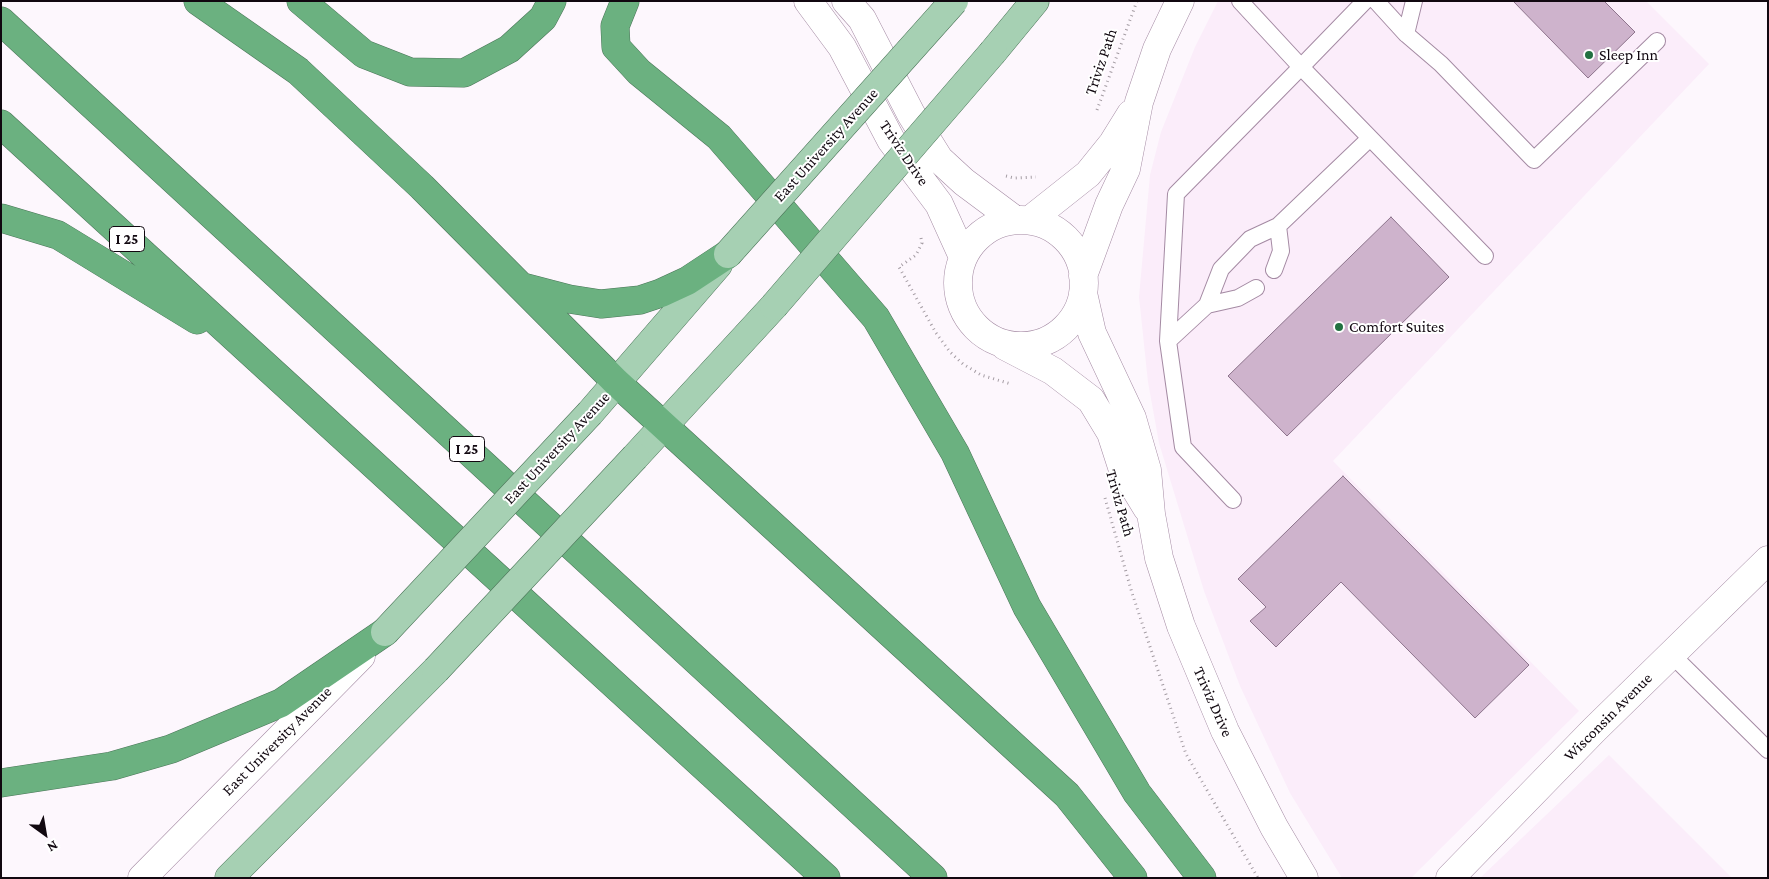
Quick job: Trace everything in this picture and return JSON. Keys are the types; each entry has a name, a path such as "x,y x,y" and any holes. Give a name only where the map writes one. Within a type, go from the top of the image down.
{"highway":[{"path":"198,1 298,71 422,187 616,382 1067,795 1133,878"},
{"path":"301,1 364,54 410,72 464,73 510,49 543,18 552,1"},
{"path":"625,1 616,26 616,47 639,72 720,137 876,318 955,453 1027,607 1137,793 1202,878"},
{"name":"I 25","path":"1,21 933,878"},
{"name":"I 25","path":"1,124 826,878"},
{"path":"1,218 58,235 252,353"},
{"path":"522,287 569,299 601,304 640,300 687,281 728,254"},
{"path":"1,783 112,766 171,749 282,703 385,632"}],"main road":[{"name":"East University Avenue","path":"385,632 590,413 728,254 954,1"},
{"path":"229,878 436,670 635,457 666,427 774,306 1035,1"}],"street":[{"name":"Triviz Drive","path":"808,1 842,47 891,140 939,204 962,257"},
{"name":"Triviz Drive","path":"846,1 862,19 911,114 940,159 964,182 1023,220"},
{"path":"1083,284 1080,260 1066,240 1046,225 1023,220 998,223 983,232 971,243 962,257 958,273 957,290 961,306 974,326 994,341 1010,346 1027,346 1043,342 1058,335 1080,309 1083,284 1106,212 1126,169 1139,102 1157,49 1180,1"},
{"path":"1023,220 1088,174 1113,143 1139,102"},
{"name":"Triviz Drive","path":"1083,284 1092,333 1132,418 1147,470 1151,514 1159,558 1181,626 1197,669 1225,731 1256,792 1304,878"},
{"name":"Triviz Drive","path":"994,341 1053,371 1091,400 1111,433 1122,467 1151,514"},
{"name":"Wisconsin Avenue","path":"1450,878 1671,654 1768,560"},
{"name":"East University Avenue","path":"142,878 385,632"}],"lane":[{"path":"1240,1 1369,139 1485,256"},
{"path":"1233,500 1184,447 1168,341 1176,194 1301,68 1364,1"},
{"path":"1376,1 1406,34 1441,64 1534,160 1657,41"},
{"path":"1406,34 1414,1"},
{"path":"1168,341 1207,305 1221,269 1250,239 1278,226 1369,139"},
{"path":"1274,270 1281,251 1278,226"},
{"path":"1207,305 1238,298 1256,288"},
{"path":"1671,654 1768,750"}],"path":[{"name":"Triviz Path","path":"1096,114 1137,1"},
{"path":"920,232 922,243 916,255 899,267 936,333 950,352 963,364 981,375 1018,386"},
{"name":"Triviz Path","path":"1103,489 1132,593 1186,754 1258,878"}],"shaded area":[{"path":"1218,1 1646,1 1709,64 1333,461 1579,711 1411,878 1342,878 1290,793 1240,686 1204,591 1159,443 1148,382 1139,297 1150,175 1161,132 1195,47"},
{"path":"1609,755 1732,878 1480,878"}],"building":[{"name":"Sleep Inn","path":"1513,1 1604,1 1635,32 1588,78"},
{"name":"Comfort Suites","path":"1391,217 1449,277 1287,436 1228,376"},
{"path":"1343,476 1529,665 1475,718 1341,582 1276,647 1250,621 1266,607 1238,579"}],"place":[{"name":"Sleep Inn","path":"1589,55"},
{"name":"Comfort Suites","path":"1339,327"}]}
